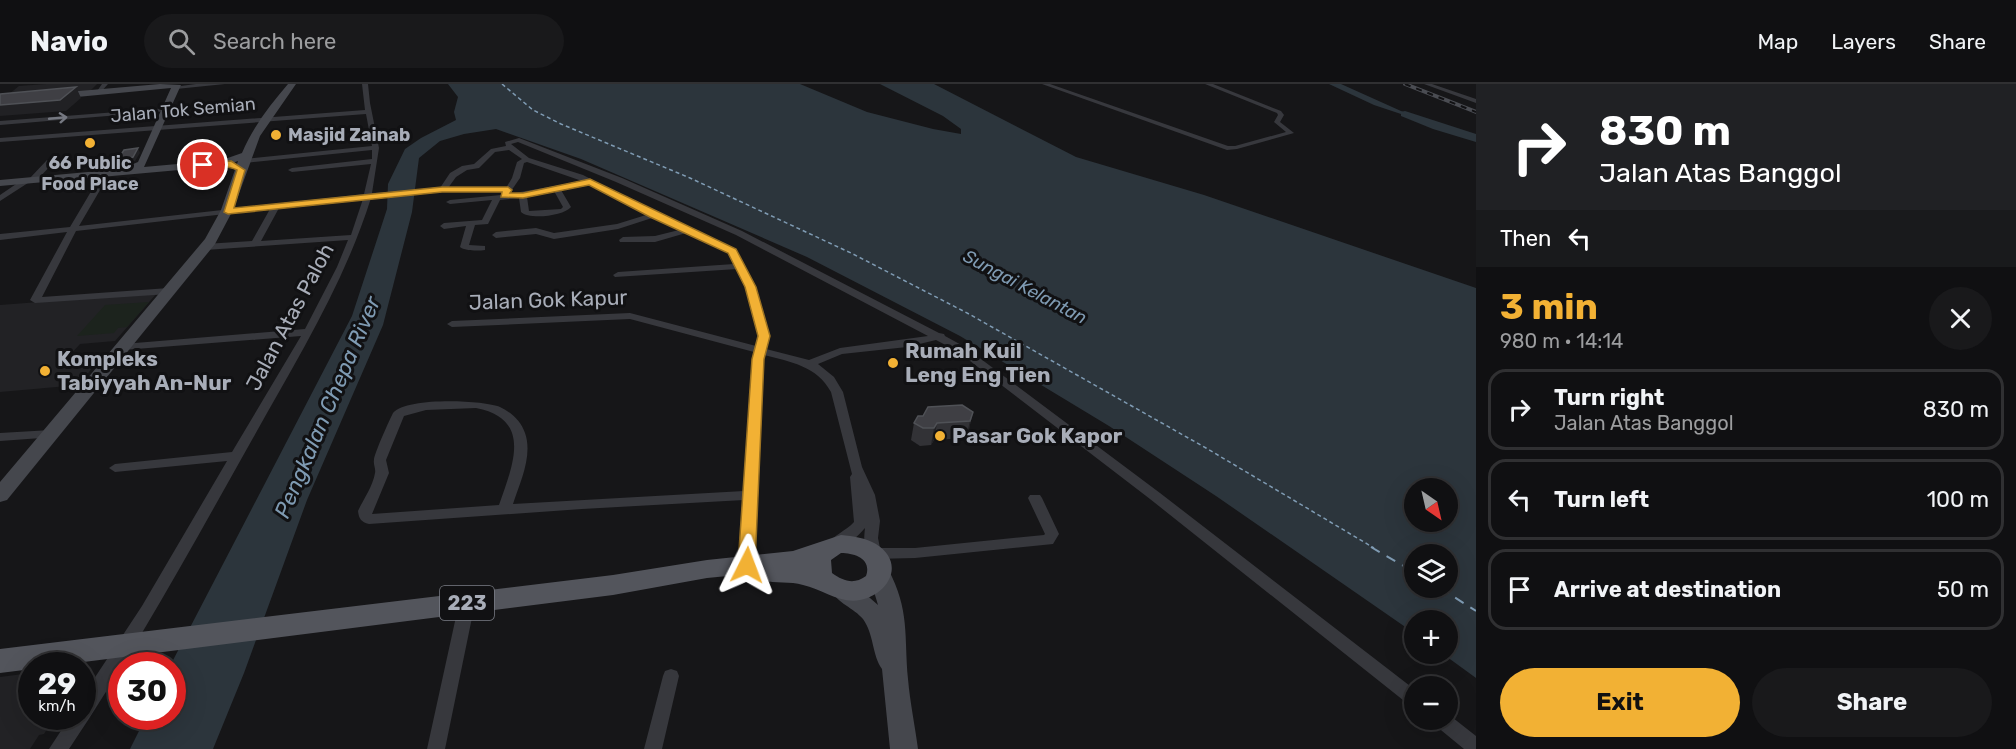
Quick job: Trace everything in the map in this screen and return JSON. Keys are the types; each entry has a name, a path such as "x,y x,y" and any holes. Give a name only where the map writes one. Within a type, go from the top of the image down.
{"main road":[{"path":"0,495 205,247 228,212 244,162 268,119 292,84"},
{"path":"50,97 177,85 142,164 135,168 112,172"},
{"path":"0,182 224,162 236,165 244,162"},
{"path":"142,164 147,168 161,169"},
{"name":"223","path":"0,661 613,585 794,560 833,546 850,544 859,545 877,564 889,599 895,629 895,677 904,749"},
{"path":"833,546 825,550 817,563 822,579 836,588"},
{"name":"223","path":"836,588 852,592 870,587 877,564"},
{"name":"223","path":"613,585 779,572 805,575 861,601 874,615 895,677"}],"street":[{"path":"97,93 105,84"},
{"path":"177,85 222,84"},
{"name":"Jalan Atas Paloh","path":"96,697 141,644 237,456 307,332 354,237 375,160 376,148 364,94 365,84"},
{"path":"1045,84 1227,148 1235,148 1291,133 1276,122 1281,114 1279,112 1208,84"},
{"path":"1427,84 1476,101"},
{"path":"1476,101 1466,103 1476,108"},
{"path":"0,123 167,109"},
{"name":"Jalan Tok Semian","path":"0,140 369,112"},
{"path":"747,565 760,350 764,334 750,287 733,251 653,215 590,182 527,160 510,148 507,143 519,140 619,180 780,253 940,336 1015,388 1404,691"},
{"path":"244,162 376,148"},
{"path":"442,190 453,176 465,168 475,167 493,150 510,148"},
{"path":"292,170 375,160"},
{"path":"444,226 487,221 503,194 516,178 520,162 527,160"},
{"path":"0,199 30,180 50,162"},
{"path":"112,172 74,228 36,301 169,291"},
{"path":"0,237 387,194 442,190 523,195 590,182"},
{"path":"523,195 525,212 528,214 563,211 567,207 557,189"},
{"path":"450,202 503,194"},
{"path":"255,244 276,206"},
{"path":"496,235 536,231 554,236 618,226 653,215"},
{"path":"471,224 464,247 482,248"},
{"path":"623,240 655,239 688,230"},
{"path":"205,247 354,237"},
{"path":"618,275 740,266"},
{"name":"Jalan Gok Kapur","path":"452,324 630,316 810,364 830,378 837,392 856,467 868,495 873,521 871,538 877,564"},
{"path":"123,347 307,332"},
{"path":"810,364 833,352 913,344 940,336"},
{"path":"505,509 521,447 515,426 507,416 489,406 473,404 412,408 399,414 380,460 382,473 365,511 366,518 374,520 505,509 750,495"},
{"path":"0,437 51,434"},
{"path":"115,468 237,456"},
{"name":"Jalan Gok Kapur","path":"833,546 853,533 861,523 856,467"},
{"path":"877,564 915,553 1048,540 1052,534 1035,498"},
{"path":"436,749 467,603"},
{"path":"653,749 671,676"},
{"path":"58,749 71,730"},
{"path":"1455,730 1476,747"}],"shaded area":[{"path":"97,84 89,92 8,95 19,86"},
{"path":"157,293 115,341 80,344 68,357 102,355 79,385 0,392 0,305"},
{"path":"149,302 127,327 118,328 114,333 77,336 105,305"},
{"path":"18,675 18,730 46,730 44,734 39,735 30,749 0,749 0,677"}],"water":[{"path":"448,84 800,84 867,112 961,134 961,129 943,116 880,84 934,84 1076,157 1204,195 1476,288 1476,678 1457,664 1458,610 1404,610 1404,626 1216,496 1109,426 960,336 807,257 581,159 496,129 464,134 440,141 419,158 412,212 383,325 307,500 244,673 213,749 130,749 140,730 186,730 186,652 177,652 352,316 387,209 388,184 405,149 456,120 454,112 458,97"},
{"path":"1329,84 1341,84 1401,111 1476,135 1476,139 1374,105"}],"building":[{"path":"76,87 60,100 0,105 0,94"},
{"path":"138,148 133,157 116,162 124,150"},
{"path":"962,405 973,412 970,421 937,423 934,428 923,428 914,423 918,416 923,416 928,407"}],"waterway":[{"path":"1405,114 1437,127 1476,138"}],"ferry route":[{"path":"502,84 533,110 561,124 690,178 851,253 969,314 1206,448 1374,548"},
{"path":"1371,547 1404,566"},
{"path":"1456,598 1476,611"}],"railway":[{"path":"1405,84 1476,112"}],"place":[{"name":"Masjid Zainab","path":"276,135"},
{"name":"66 Public Food Place","path":"90,143"},
{"name":"Rumah Kuil Leng Eng Tien","path":"893,363"},
{"name":"Kompleks Tabiyyah An-Nur","path":"45,371"},
{"name":"Pasar Gok Kapor","path":"940,436"}],"route":[{"path":"203,165 224,162 238,166 241,170 228,212 344,198 442,190 508,190 504,196 523,195 590,182 653,215 733,251 750,287 764,334 758,359 747,565"}],"water label":[{"name":"Sungai Kelantan","path":"1025,287"},
{"name":"Pengkalan Chepa River","path":"327,407"}]}
